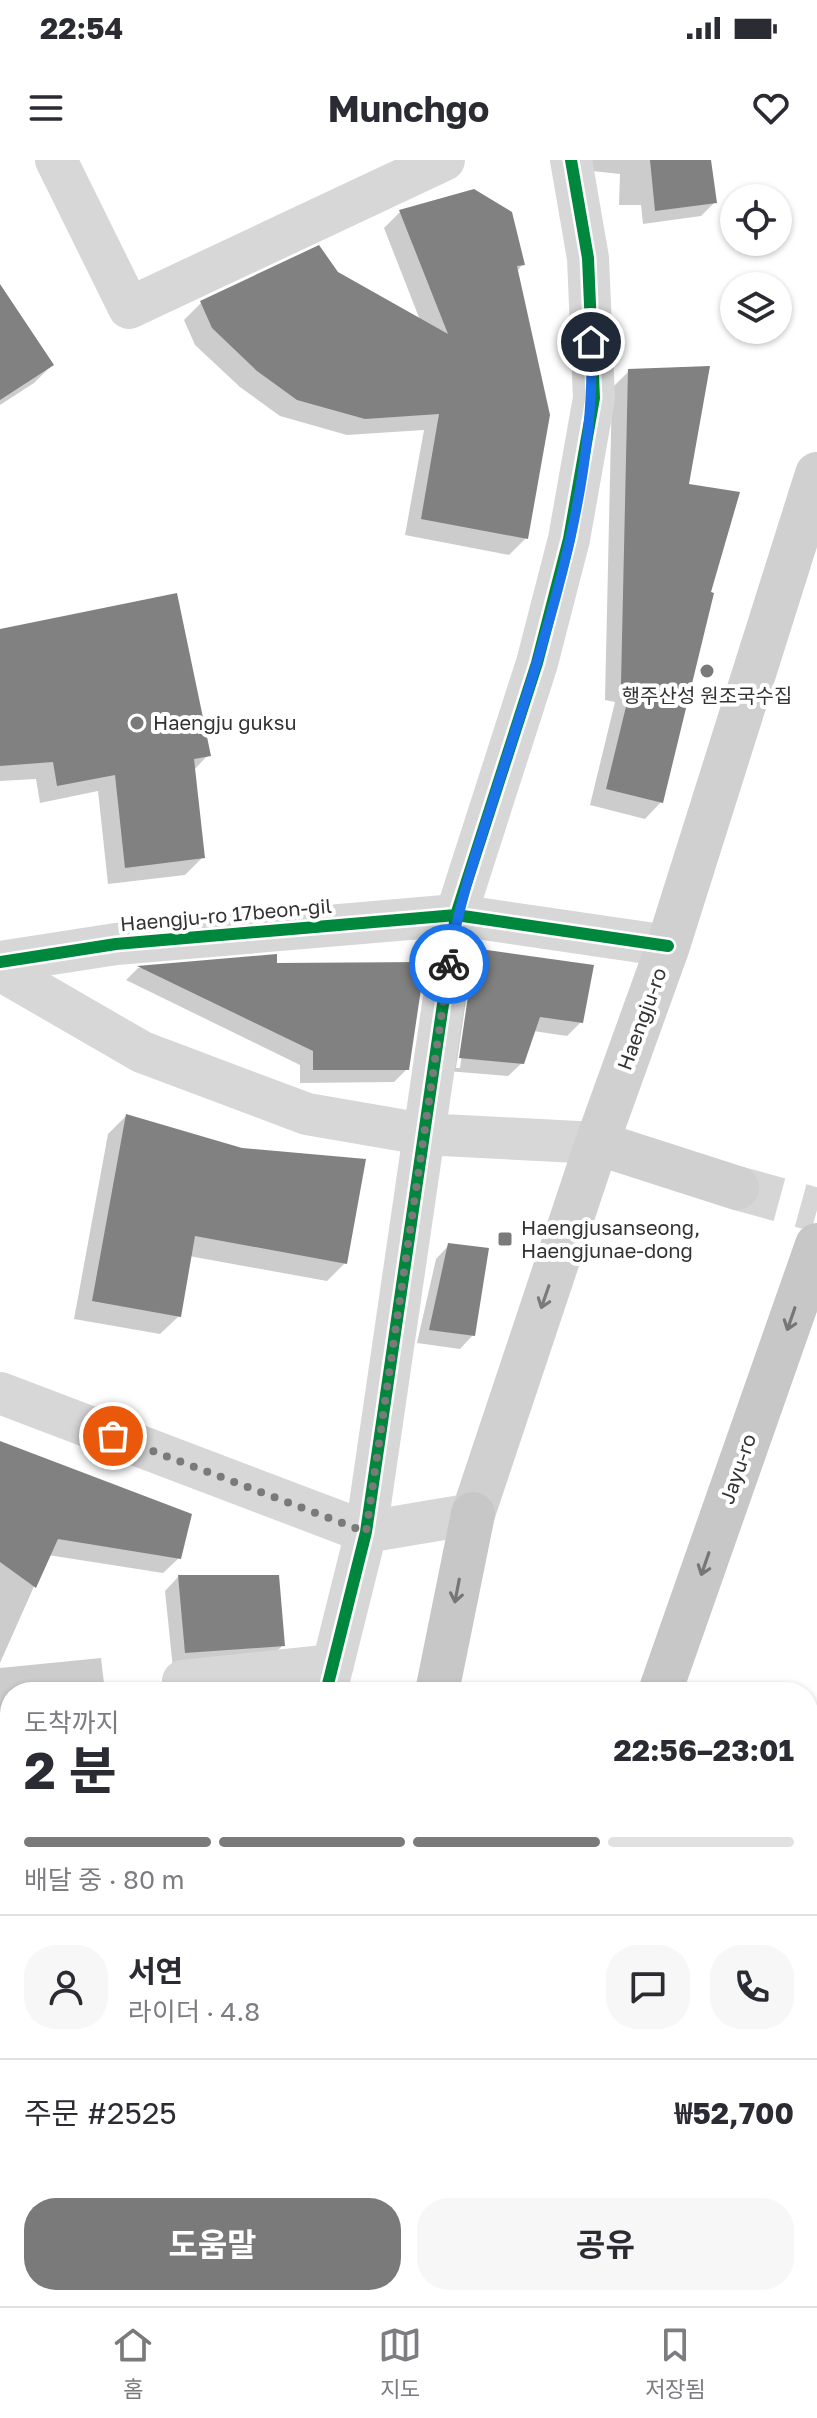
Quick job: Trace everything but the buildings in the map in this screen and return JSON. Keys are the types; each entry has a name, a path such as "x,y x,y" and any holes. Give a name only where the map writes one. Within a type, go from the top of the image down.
{"highway":[{"name":"Jayu-ro","path":"664,1682 817,1245"},
{"path":"439,1682 473,1514"}],"main road":[{"name":"Haengju-ro","path":"473,1514 597,1143 668,946 817,474"},
{"path":"597,1143 737,1188"}],"street":[{"path":"56,160 129,308 444,160"},
{"path":"183,1681 329,1678 366,1532 456,915 537,663 569,539 594,398 588,258 571,160"},
{"name":"Haengju-ro 17beon-gil","path":"0,962 116,944 456,915 668,946"},
{"path":"0,970 142,1052 307,1114 423,1134 597,1143"},
{"path":"0,1393 366,1532 473,1514"}],"tunnel":[{"path":"737,1188 817,1210"}],"cycle path":[{"path":"328,1682 366,1532 456,915 537,663 569,539 594,398 588,258 571,160"},
{"path":"0,962 116,944 456,915 668,946"}],"way so far":[{"path":"113,1436 366,1532 449,964"}],"place":[{"name":"행주산성 원조국수집","path":"707,671"},
{"name":"Haengju guksu","path":"137,723"},
{"name":"Haengjusanseong, Haengjunae-dong","path":"505,1239"}],"route":[{"path":"449,964 456,915 537,663 569,539 594,398 591,342"}]}
